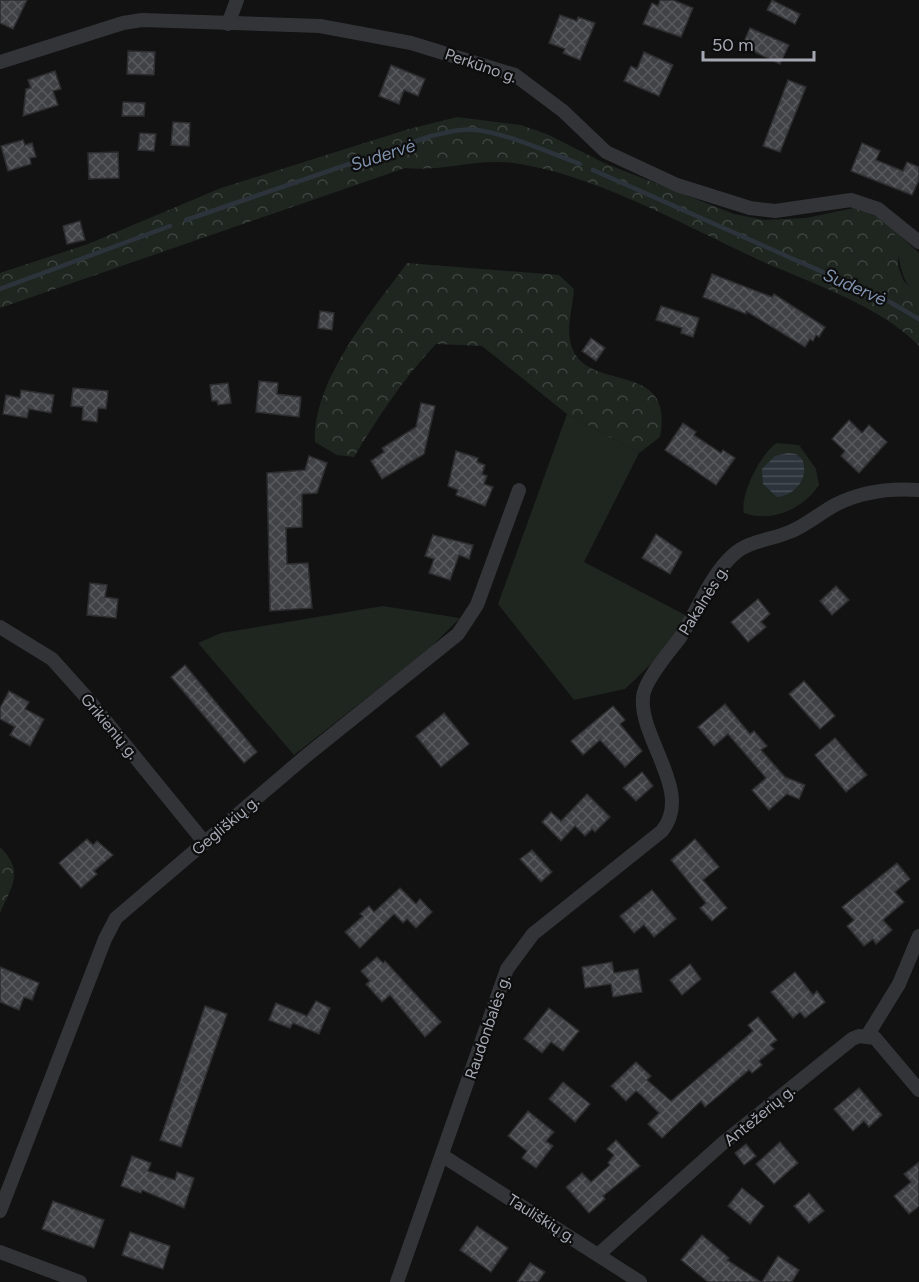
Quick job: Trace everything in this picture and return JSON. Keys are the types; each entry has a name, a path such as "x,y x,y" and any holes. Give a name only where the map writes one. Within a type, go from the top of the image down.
{"street":[{"path":"228,24 237,0"},
{"name":"Perkūno g.","path":"0,62 123,23 142,20 320,27 411,43 500,68 528,82 606,152 677,185 750,208 775,211 851,200 878,209 919,242"},
{"name":"Pakalnės g.","path":"662,831 670,821 672,795 643,696 649,680 690,624 719,571 734,553 752,543 790,532 834,505 862,494 899,489 919,490"},
{"name":"Gegliškių g.","path":"0,1211 105,939 116,918 306,756 458,634 477,605 519,490"},
{"name":"Grikienių g.","path":"0,627 52,660 87,698 205,843"},
{"name":"Raudonbalės g.","path":"397,1282 507,969 532,934 662,831"},
{"path":"919,936 900,984 867,1036 881,1043 919,1090"},
{"name":"Antežerių g.","path":"599,1254 723,1143 852,1039 867,1036"},
{"name":"Tauliškių g.","path":"442,1156 640,1282"},
{"path":"0,1252 80,1282"}],"green space":[{"path":"457,117 521,125 549,135 604,163 734,214 764,220 806,218 854,208 878,217 892,228 899,245 898,266 903,280 919,297 919,346 885,319 865,307 639,203 575,178 544,169 499,162 419,169 405,168 0,308 0,273 88,244 221,188 409,129"},
{"path":"892,228 919,253 919,297 906,282"},
{"path":"407,263 559,275 574,289 569,334 577,357 591,368 641,385 654,395 661,411 660,437 639,453 567,414 482,346 436,344 392,399 354,457 337,455 315,442 317,418 334,371 347,347"},
{"path":"567,414 639,453 584,562 689,617 652,663 625,689 574,700 498,604"},
{"path":"777,443 799,445 816,469 819,485 804,501 786,512 765,516 744,513 743,505 748,485 765,455"},
{"path":"383,606 460,618 429,649 294,755 198,643 221,633"},
{"path":"0,847 12,864 14,879 0,913"}],"shaded area":[{"path":"796,454 802,459 804,473 795,489 784,496 777,497 763,484 762,469 775,456"}],"building":[{"path":"0,0 27,0 13,29 0,23"},
{"path":"660,0 673,0 693,8 681,37 643,24 652,3 658,6"},
{"path":"772,0 800,14 795,24 767,10"},
{"path":"560,15 577,21 578,17 595,23 580,60 563,53 565,49 549,43"},
{"path":"750,28 789,45 780,64 742,46"},
{"path":"128,51 155,52 154,75 127,74"},
{"path":"644,52 673,65 659,96 624,81 631,66 637,69"},
{"path":"391,65 425,79 418,96 404,90 399,104 379,96"},
{"path":"55,71 61,89 53,91 58,105 23,116 26,89 31,88 28,80"},
{"path":"788,80 806,87 780,152 763,146"},
{"path":"123,102 145,103 144,116 122,116"},
{"path":"173,122 190,123 189,146 171,145"},
{"path":"140,133 156,134 154,151 138,150"},
{"path":"23,140 25,145 32,143 36,157 30,158 31,164 8,171 1,146"},
{"path":"862,143 880,151 876,160 903,171 907,162 919,167 919,180 912,195 851,171"},
{"path":"118,152 119,178 89,179 88,153"},
{"path":"80,221 85,240 67,244 63,226"},
{"path":"712,274 772,297 774,294 825,327 819,337 816,335 813,341 810,339 805,347 746,311 746,314 703,297"},
{"path":"661,306 699,318 693,337 681,333 682,328 656,320"},
{"path":"320,311 334,313 332,330 318,328"},
{"path":"591,338 605,348 596,361 582,351"},
{"path":"259,381 278,383 277,394 301,397 299,417 256,412"},
{"path":"228,383 231,403 218,405 217,401 212,401 210,385"},
{"path":"73,388 108,391 106,409 98,408 97,422 82,420 83,407 71,406"},
{"path":"21,390 54,395 51,413 29,409 27,418 3,414 6,395 20,398"},
{"path":"421,403 435,406 424,454 382,479 371,461 384,452 382,448 416,427"},
{"path":"849,420 862,433 869,425 887,442 859,473 841,456 845,451 832,439"},
{"path":"683,423 696,432 694,435 721,453 723,450 735,458 716,485 665,450"},
{"path":"456,451 478,458 477,462 485,465 482,474 487,476 484,484 493,487 485,506 456,495 458,490 448,486"},
{"path":"309,456 327,463 317,493 302,494 302,527 286,528 287,564 308,563 312,608 270,611 267,473 305,470"},
{"path":"656,534 682,552 670,574 642,558"},
{"path":"433,535 473,545 469,559 459,555 450,580 429,573 434,559 425,556"},
{"path":"90,583 107,585 105,597 118,599 116,618 87,615"},
{"path":"836,586 849,600 832,615 820,601"},
{"path":"758,599 770,614 761,622 766,627 748,642 731,622"},
{"path":"185,665 257,752 244,763 171,677"},
{"path":"804,681 835,716 820,729 789,694"},
{"path":"9,691 29,702 25,709 44,719 30,746 10,735 15,727 0,719 0,708"},
{"path":"725,704 750,734 754,731 767,746 761,750 785,777 805,785 799,799 787,794 769,810 752,790 766,778 728,734 714,746 698,727"},
{"path":"613,706 625,720 620,724 642,751 625,767 600,740 583,755 571,741"},
{"path":"444,713 469,744 441,767 416,736"},
{"path":"835,738 867,775 846,792 815,755"},
{"path":"642,772 653,786 636,801 623,788"},
{"path":"587,794 610,817 595,832 592,829 585,836 575,826 561,841 542,822 551,812 561,821"},
{"path":"87,839 93,845 97,841 113,855 94,871 97,874 81,888 59,863"},
{"path":"695,839 719,867 703,880 727,908 712,921 700,908 706,903 671,860"},
{"path":"532,850 552,872 541,882 520,859"},
{"path":"897,863 910,879 895,892 904,902 883,920 892,930 876,944 873,939 864,946 847,926 854,920 842,907"},
{"path":"400,888 416,904 420,899 432,912 416,928 407,919 403,923 394,914 360,948 345,932 363,916 360,914 369,906 374,912"},
{"path":"652,890 676,919 654,937 644,925 634,933 620,916"},
{"path":"377,957 383,963 385,961 441,1022 425,1037 390,995 382,1002 366,984 370,981 361,971"},
{"path":"612,962 614,973 638,969 642,992 613,997 611,984 585,988 582,967"},
{"path":"690,964 701,979 682,995 670,980"},
{"path":"0,967 39,983 32,1000 24,997 19,1010 0,1002"},
{"path":"795,972 813,995 817,991 825,1002 805,1018 800,1012 793,1018 771,992"},
{"path":"316,1001 330,1008 319,1034 293,1023 290,1028 269,1020 276,1003 307,1016"},
{"path":"205,1006 227,1014 181,1147 160,1140"},
{"path":"549,1008 579,1031 563,1051 551,1042 542,1053 524,1039"},
{"path":"758,1017 777,1040 770,1045 774,1049 759,1061 762,1065 752,1073 749,1070 705,1107 701,1101 662,1138 648,1124 659,1113 636,1091 626,1101 611,1086 636,1062 651,1076 647,1080 671,1101 753,1031 748,1025"},
{"path":"563,1082 590,1104 575,1122 549,1099"},
{"path":"859,1088 882,1115 869,1127 864,1121 853,1131 834,1109"},
{"path":"528,1111 554,1132 546,1141 553,1146 536,1168 522,1158 527,1151 508,1136"},
{"path":"616,1140 640,1166 603,1196 605,1199 589,1213 566,1187 582,1173 591,1182 610,1165 608,1163 614,1155 607,1149"},
{"path":"780,1142 798,1163 774,1184 756,1164"},
{"path":"746,1144 756,1156 744,1165 735,1153"},
{"path":"132,1156 151,1163 148,1171 175,1180 177,1172 194,1178 184,1208 142,1190 141,1193 121,1186"},
{"path":"919,1162 919,1206 909,1214 894,1196 911,1182 904,1174"},
{"path":"742,1188 764,1206 750,1224 728,1206"},
{"path":"809,1193 824,1211 809,1223 794,1206"},
{"path":"53,1201 104,1220 94,1248 42,1229"},
{"path":"477,1226 508,1248 491,1272 460,1250"},
{"path":"130,1232 170,1246 163,1269 122,1255"},
{"path":"702,1235 729,1258 727,1260 761,1282 708,1282 681,1260"},
{"path":"778,1256 799,1270 792,1282 762,1282"},
{"path":"530,1263 545,1272 538,1282 517,1282"}],"waterway":[{"name":"Sudervė","path":"186,220 431,136 459,130 490,132 580,164"},
{"name":"Sudervė","path":"593,170 890,302 919,319"},
{"name":"Sudervė","path":"0,289 170,226"}]}
